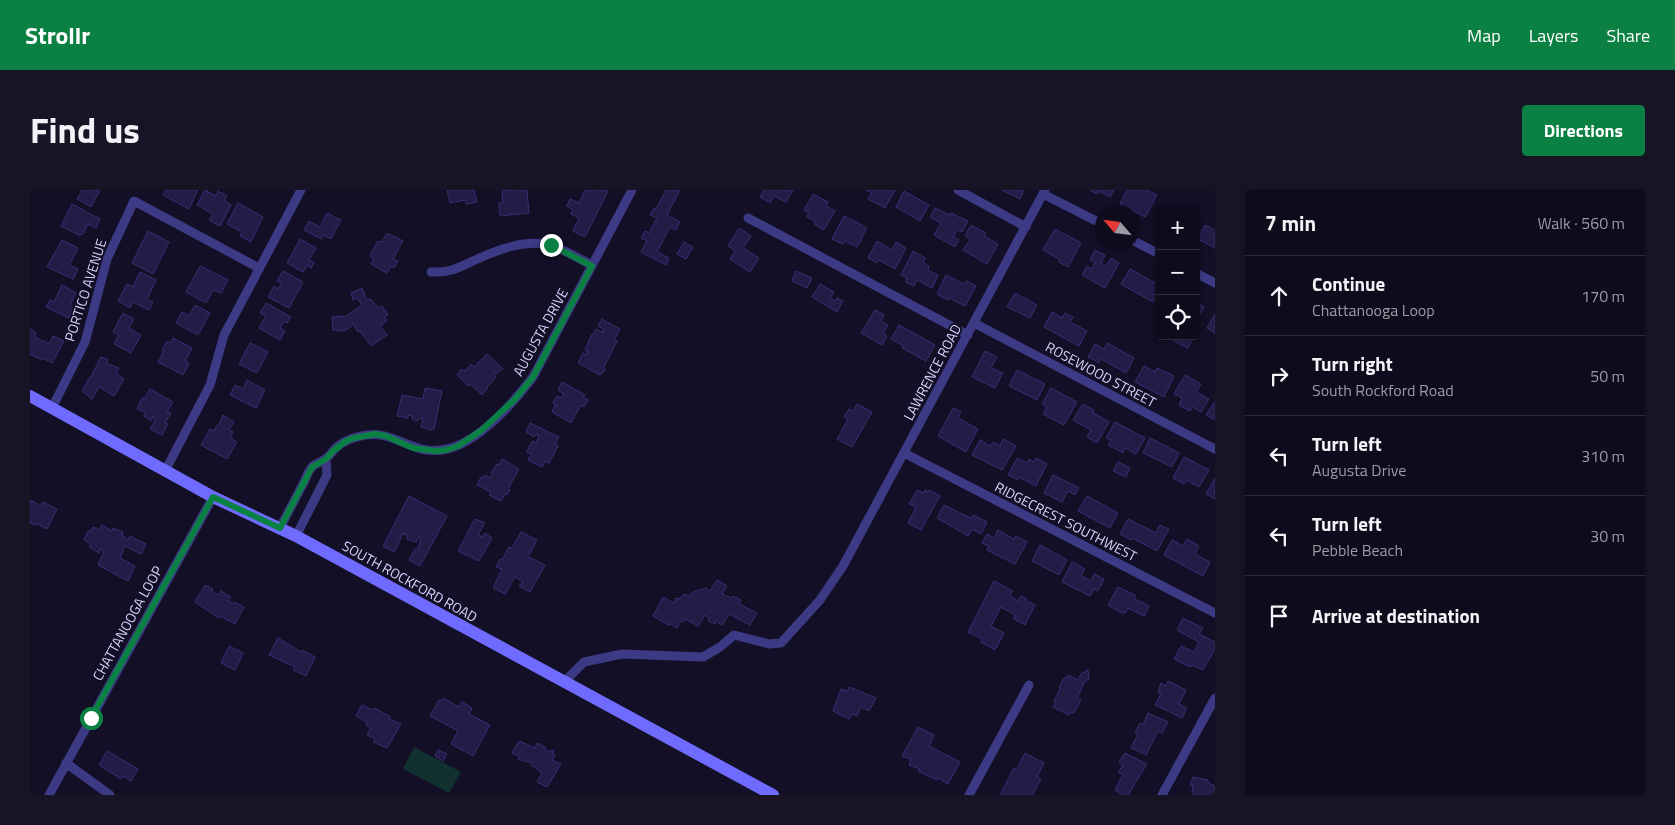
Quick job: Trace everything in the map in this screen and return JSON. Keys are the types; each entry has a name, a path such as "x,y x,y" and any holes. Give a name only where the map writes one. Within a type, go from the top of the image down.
{"street":[{"path":"166,471 210,384 224,335 301,190"},
{"name":"AUGUSTA DRIVE","path":"280,528 312,467 326,459 346,441 375,434 386,436 413,448 446,450 470,439 502,411 533,377 632,190"},
{"path":"958,190 1026,227"},
{"path":"1044,192 1095,220"},
{"name":"LAWRENCE ROAD","path":"564,682 584,662 622,654 703,657 720,647 734,635 768,644 781,643 820,600 844,566 1044,192"},
{"name":"PORTICO AVENUE","path":"52,408 85,342 107,259 134,200 259,268"},
{"path":"748,218 968,335"},
{"path":"430,272 445,272 457,269 493,252 525,244 551,245 592,266"},
{"path":"1140,244 1155,252"},
{"path":"1200,275 1215,283"},
{"name":"ROSEWOOD STREET","path":"974,323 1215,449"},
{"name":"SOUTH ROCKFORD ROAD","path":"30,396 213,497 296,536 773,795"},
{"name":"RIDGECREST SOUTHWEST","path":"904,453 1215,614"},
{"path":"296,536 327,474 326,459"},
{"name":"CHATTANOOGA LOOP","path":"48,795 213,497"},
{"path":"969,795 1029,685"},
{"path":"1162,795 1215,698"},
{"path":"66,763 110,795"}],"green space":[{"path":"414,747 461,772 449,793 403,769"}],"building":[{"path":"82,190 100,190 91,207 77,199"},
{"path":"166,190 198,190 189,209 163,195"},
{"path":"205,190 216,196 218,191 227,196 224,200 231,205 220,226 209,220 213,214 197,205"},
{"path":"447,190 474,190 477,202 466,204 465,200 450,203"},
{"path":"527,190 529,213 500,216 499,203 503,202 502,191"},
{"path":"585,190 608,191 585,237 573,231 579,218 571,214 573,210 567,206 570,199 579,203"},
{"path":"666,190 680,190 667,215 680,222 676,230 670,227 657,252 669,258 666,265 641,252 647,241 641,238 645,231 649,233 657,218 650,215 654,208 656,209"},
{"path":"764,190 793,190 786,202 774,196 770,203 760,197"},
{"path":"866,190 895,190 885,208 868,199 872,193"},
{"path":"1002,190 1024,190 1020,199"},
{"path":"1092,190 1114,190 1110,197 1098,191 1097,194"},
{"path":"1127,190 1147,190 1157,195 1145,217 1140,214 1140,205 1120,204"},
{"path":"904,191 929,205 920,221 896,207"},
{"path":"813,194 828,202 826,206 835,211 824,230 807,217 809,213 804,210"},
{"path":"238,203 263,217 251,242 240,236 242,232 227,224"},
{"path":"72,204 100,219 96,228 88,224 83,234 79,235 61,226"},
{"path":"935,208 968,221 962,232 957,230 953,237 959,240 955,247 934,235 941,223 930,217"},
{"path":"327,213 341,220 331,239 323,235 321,239 304,230 309,221 320,227"},
{"path":"844,216 867,228 857,247 845,241 843,244 832,239"},
{"path":"971,225 986,233 984,236 998,244 987,264 963,250 970,239 965,236"},
{"path":"1205,225 1215,230 1215,248 1200,240 1200,235"},
{"path":"739,228 751,236 743,248 759,258 750,272 730,259 735,251 728,246"},
{"path":"1055,229 1081,243 1068,267 1043,250"},
{"path":"148,231 169,242 153,274 132,263"},
{"path":"387,233 403,241 393,259 398,261 394,268 391,266 387,273 371,264 374,258 370,256 378,241 382,242"},
{"path":"300,239 316,248 309,260 314,263 311,268 307,265 303,272 287,263"},
{"path":"62,240 78,248 69,265 78,269 73,279 47,267"},
{"path":"877,241 892,250 896,242 906,248 895,269 879,260 877,263 868,258"},
{"path":"684,242 693,247 686,259 677,254"},
{"path":"1095,250 1105,255 1101,263 1106,266 1111,258 1119,263 1105,288 1082,275 1087,266 1092,269 1095,262 1090,260"},
{"path":"913,251 925,258 923,262 929,266 928,270 938,275 932,288 917,280 914,286 906,282 907,278 901,275"},
{"path":"200,266 228,280 221,293 213,290 206,303 186,292"},
{"path":"1130,269 1155,283 1155,298 1153,302 1121,284"},
{"path":"283,271 303,282 289,308 268,297 274,286 278,289 282,283 277,281"},
{"path":"796,271 812,278 807,288 792,281"},
{"path":"140,272 156,280 147,299 153,302 149,310 133,302 130,308 118,301 127,284 133,287"},
{"path":"946,275 964,284 966,281 976,286 965,306 937,294"},
{"path":"820,284 834,292 830,298 835,301 837,298 843,301 837,312 812,297"},
{"path":"62,285 76,293 70,306 74,308 69,318 46,307 50,300 54,302"},
{"path":"362,288 364,296 379,308 382,306 388,315 384,317 387,321 380,326 387,335 371,346 353,324 344,331 333,330 332,317 346,316 362,305 357,298 353,300 351,293"},
{"path":"1015,293 1037,305 1030,318 1007,307"},
{"path":"266,303 291,317 287,323 284,321 280,328 285,331 280,340 259,328 266,316 260,313"},
{"path":"1200,304 1204,307 1200,314"},
{"path":"195,305 210,313 198,335 176,323 182,312 189,316"},
{"path":"875,310 884,315 881,321 888,325 883,334 887,336 882,345 861,333"},
{"path":"1052,312 1062,318 1065,313 1073,317 1070,322 1087,331 1079,346 1044,327"},
{"path":"123,313 134,319 129,328 141,335 131,353 114,344 119,335 113,332"},
{"path":"1215,314 1215,333 1207,328"},
{"path":"602,319 620,329 614,340 617,341 604,367 605,370 600,375 578,363 583,353 586,355 588,352 585,350 596,329 604,333 603,329 598,326"},
{"path":"899,325 935,345 926,361 902,348 904,346 891,339"},
{"path":"30,329 36,333 35,337 49,344 53,336 64,341 52,363 43,358 42,360 30,355"},
{"path":"173,338 192,348 185,361 189,363 183,375 158,362 167,341 171,343"},
{"path":"1175,340 1192,340 1188,348"},
{"path":"250,343 268,352 257,373 239,364"},
{"path":"1107,343 1134,358 1126,373 1101,359 1099,363 1088,357 1095,344 1104,349"},
{"path":"985,351 997,357 991,368 1003,373 995,388 972,377"},
{"path":"487,354 503,369 496,374 494,372 496,377 482,395 470,384 468,386 457,375 461,369 465,371 471,364 474,367"},
{"path":"101,357 108,360 106,363 119,368 116,374 124,379 114,396 99,387 92,399 82,391"},
{"path":"1144,366 1155,372 1157,368 1174,376 1164,397 1135,382"},
{"path":"1017,370 1045,384 1037,400 1009,386"},
{"path":"1185,375 1201,384 1196,392 1209,399 1201,412 1192,407 1190,411 1179,405 1182,398 1174,394"},
{"path":"247,380 265,390 256,408 230,395 235,385 243,389"},
{"path":"562,382 585,395 583,397 588,400 584,407 581,405 571,423 552,412 555,405 558,406 553,403 557,396 561,398 564,394 558,390"},
{"path":"425,388 442,391 434,429 431,430 421,427 423,418 417,421 408,415 408,418 397,416 402,395 423,399"},
{"path":"1051,388 1077,402 1064,425 1043,414 1047,407 1042,404"},
{"path":"150,389 173,402 167,412 171,413 165,423 168,424 162,435 150,429 156,419 153,417 151,421 144,416 146,413 137,409 142,398 144,399"},
{"path":"1215,403 1215,420 1206,415"},
{"path":"857,404 872,412 852,447 837,439 848,419 844,417 849,409 853,411"},
{"path":"1083,404 1109,422 1097,443 1087,437 1091,430 1073,420"},
{"path":"953,408 961,412 958,418 978,429 966,452 938,436"},
{"path":"223,415 234,422 229,430 233,432 230,438 237,442 227,459 201,445 210,429 213,431"},
{"path":"1115,422 1145,438 1136,454 1125,448 1123,453 1108,445 1111,440 1106,438"},
{"path":"530,423 559,437 555,444 558,446 549,463 545,461 542,467 528,460 532,454 527,452 530,445 533,441 536,443 539,436 536,434 534,437 526,432"},
{"path":"1150,438 1179,453 1172,467 1143,453"},
{"path":"1003,439 1016,446 1002,470 972,455 980,440 990,446 993,442 1000,446"},
{"path":"1184,457 1209,470 1199,487 1186,480 1184,484 1173,478"},
{"path":"1017,458 1027,463 1029,459 1034,462 1036,458 1047,464 1036,486 1019,477 1018,480 1008,475"},
{"path":"502,459 519,469 508,489 510,490 501,501 489,495 491,492 477,485 481,477 483,478 485,475 490,478 494,468 497,464 499,465"},
{"path":"1118,462 1130,468 1126,477 1113,471"},
{"path":"1053,475 1079,488 1075,495 1068,491 1062,502 1044,493"},
{"path":"1215,478 1215,499 1206,494"},
{"path":"917,490 924,493 925,490 928,492 929,490 940,496 921,530 908,523 916,507 909,504"},
{"path":"409,496 447,516 420,566 409,560 415,549 418,549 421,539 419,537 416,542 407,539 408,534 405,535 404,532 394,552 383,546"},
{"path":"1087,496 1118,513 1110,528 1078,511"},
{"path":"30,500 41,506 43,502 57,509 47,529 35,523 35,525 30,523"},
{"path":"944,505 971,518 973,515 987,522 981,534 972,529 968,536 937,518"},
{"path":"475,519 485,523 478,535 483,537 485,533 492,538 479,561 458,551"},
{"path":"1128,519 1156,533 1160,525 1169,529 1157,551 1120,534"},
{"path":"102,525 112,531 113,528 123,532 122,535 128,540 130,536 146,544 141,554 125,546 120,558 135,566 128,581 98,565 104,551 100,549 99,553 89,547 91,544 84,540 88,531 90,532 93,527 99,530"},
{"path":"998,530 1014,539 1016,536 1027,542 1015,564 987,550 989,546 982,543 987,534 994,538"},
{"path":"521,532 537,540 528,557 545,565 530,592 519,586 523,582 515,577 505,594 493,588 502,569 496,567 509,547 512,548"},
{"path":"1187,539 1199,546 1195,554 1210,562 1203,576 1164,555 1172,540 1183,546"},
{"path":"1040,545 1067,560 1059,575 1032,561"},
{"path":"1072,562 1085,569 1081,576 1091,581 1094,574 1104,579 1098,591 1094,589 1090,596 1062,582"},
{"path":"717,580 727,586 722,594 741,600 739,604 757,613 750,625 729,614 722,625 716,621 715,624 708,621 709,618 705,615 698,626 684,618 684,621 680,622 677,628 653,616 663,597 674,603 676,598 680,599 684,594 690,596 693,592 706,588 710,591"},
{"path":"994,581 1013,591 1010,596 1018,601 1021,596 1027,599 1026,601 1035,605 1025,625 1014,619 1015,615 1001,607 991,626 1004,633 995,650 981,642 982,639 968,632"},
{"path":"205,585 213,589 211,591 218,595 221,591 231,597 228,600 233,604 234,602 244,607 235,624 220,616 219,618 195,602"},
{"path":"1118,587 1135,595 1135,599 1149,606 1144,616 1128,608 1125,613 1122,613 1108,605"},
{"path":"1183,618 1203,628 1199,634 1215,642 1215,649 1203,670 1192,665 1190,667 1174,659 1181,646 1194,652 1199,642 1177,630"},
{"path":"278,638 301,652 302,650 315,657 306,676 293,670 295,667 269,655"},
{"path":"229,646 243,653 235,670 221,663"},
{"path":"1088,670 1089,679 1085,681 1077,698 1081,700 1074,713 1071,712 1069,715 1053,707 1064,678 1068,675 1078,680 1081,674"},
{"path":"1168,681 1186,690 1179,704 1187,708 1182,718 1155,705 1161,694 1158,692 1161,683 1166,686"},
{"path":"849,687 876,698 869,711 861,707 857,716 852,714 849,719 833,711 841,689 848,691"},
{"path":"443,698 459,707 462,702 472,708 469,714 490,725 473,756 451,744 458,731 430,716 439,700 441,701"},
{"path":"362,705 373,710 374,708 391,717 389,719 401,724 387,748 373,742 375,739 367,735 371,727 366,725 367,722 356,716"},
{"path":"1148,713 1168,722 1162,733 1158,731 1146,755 1131,748 1138,734 1135,732 1140,723 1143,725"},
{"path":"918,727 934,735 929,746 960,762 948,784 938,778 937,780 918,771 920,769 909,765 911,759 902,756"},
{"path":"519,741 535,748 537,743 550,752 551,750 554,751 553,754 555,755 552,760 561,764 547,787 537,782 542,773 531,765 532,763 518,759 519,756 512,753"},
{"path":"438,750 447,754 443,761 435,756"},
{"path":"107,751 138,769 131,781 123,776 121,779 99,765"},
{"path":"1025,753 1044,763 1037,777 1041,779 1032,795 1000,795 1014,768 1017,769"},
{"path":"1125,753 1147,764 1128,795 1123,795 1115,790 1123,775 1118,772 1123,765 1119,762"},
{"path":"1193,777 1208,780 1208,783 1215,786 1215,795 1193,795 1193,786 1190,785"}],"route":[{"path":"91,718 213,497 280,528 312,467 326,459 346,441 375,434 386,436 413,448 435,451 446,450 470,439 515,399 533,377 592,266 551,245"}]}
